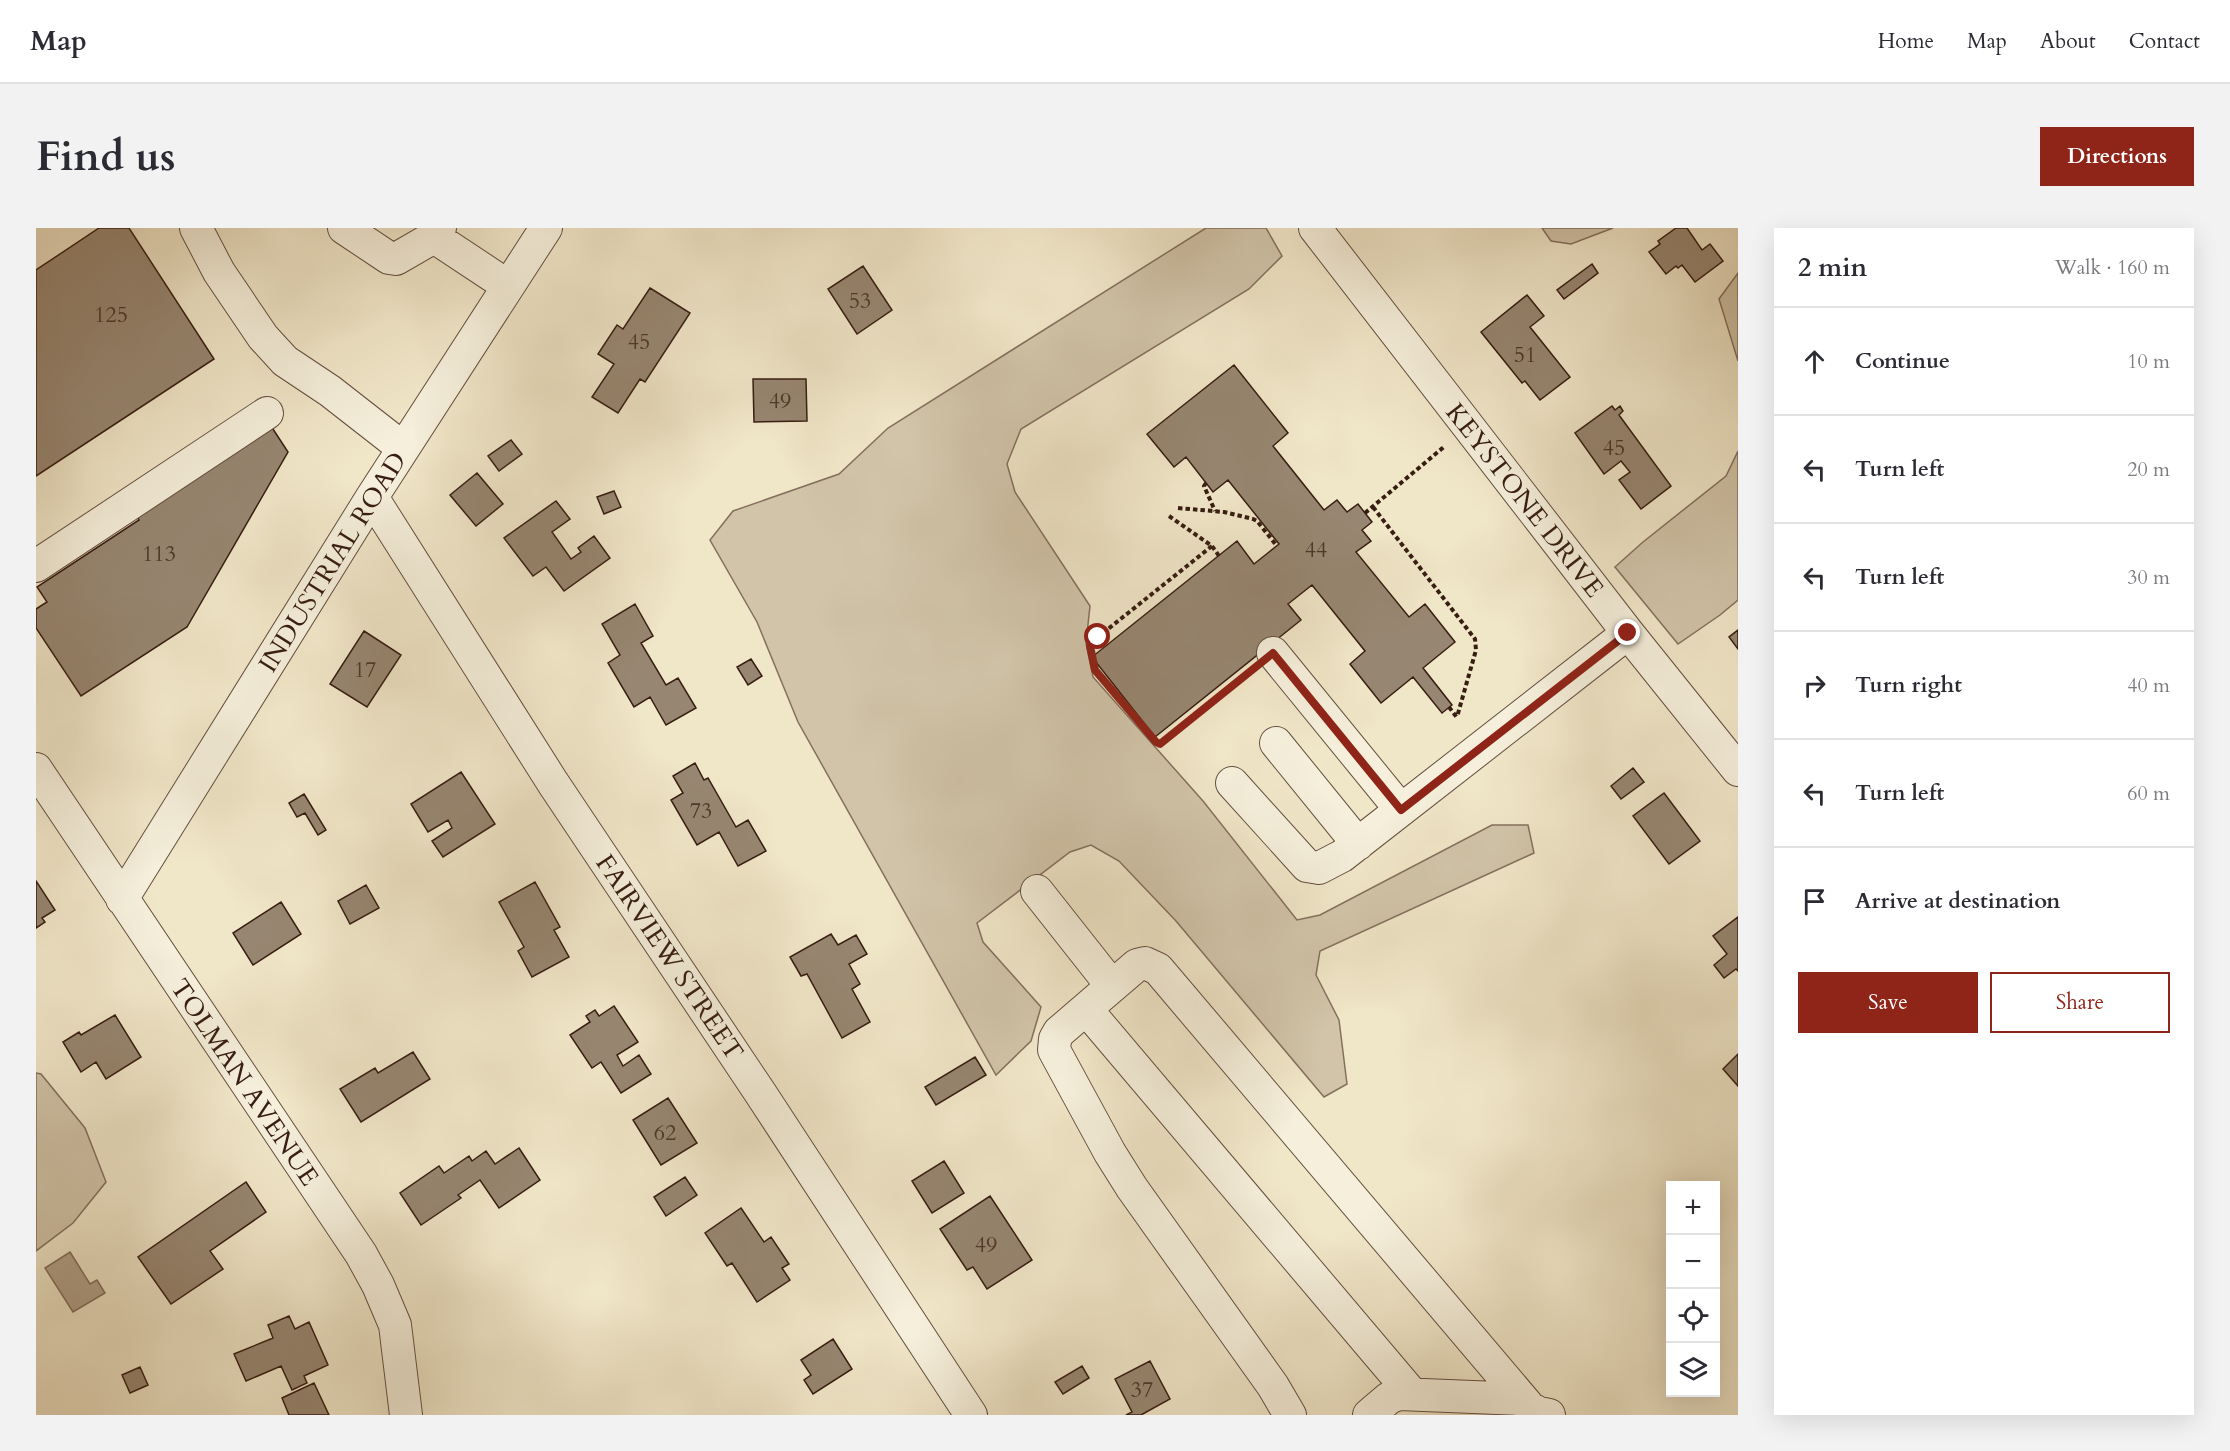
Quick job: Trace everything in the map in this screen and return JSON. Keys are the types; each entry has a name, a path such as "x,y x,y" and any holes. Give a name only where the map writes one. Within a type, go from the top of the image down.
{"street":[{"path":"196,228 219,272 263,337 285,361 330,391 403,448"},
{"path":"344,228 389,258 396,259 437,233 508,286"},
{"name":"INDUSTRIAL ROAD","path":"122,898 403,448 546,228"},
{"name":"KEYSTONE DRIVE","path":"1315,228 1628,633 1738,770"},
{"path":"36,566 267,413"},
{"name":"FAIRVIEW STREET","path":"372,497 554,783 971,1415"},
{"path":"1232,783 1307,866 1319,868 1330,864 1628,633"},
{"path":"1273,653 1401,810"},
{"path":"1276,743 1358,843"},
{"name":"TOLMAN AVENUE","path":"36,769 360,1254 378,1285 395,1325 405,1415"},
{"path":"1037,891 1112,986"},
{"path":"1290,1415 1273,1386 1132,1188 1110,1153 1054,1050 1059,1032 1137,965 1145,963 1158,969 1522,1399 1530,1408 1549,1415"},
{"path":"1086,1009 1412,1394"},
{"path":"1369,1415 1389,1398 1399,1394 1522,1399"}],"path":[{"path":"1365,513 1468,426"},
{"path":"1206,483 1204,486 1215,511"},
{"path":"1373,507 1475,639 1476,650 1456,717"},
{"path":"1219,556 1212,546 1171,516 1180,508 1236,514 1257,520 1277,546"},
{"path":"1212,546 1093,642 1090,646 1095,670 1160,744 1273,653"}],"shaded area":[{"path":"1206,228 1266,228 1282,256 1249,289 1021,429 1007,464 1015,492 1090,606 1086,643 1093,677 1203,801 1297,920 1320,915 1492,825 1528,825 1534,853 1320,951 1316,975 1339,1020 1347,1084 1324,1097 1176,921 1119,861 1091,845 1070,852 977,923 983,942 1041,1007 1031,1041 996,1075 798,722 757,622 710,540 733,511 839,474 888,428"},
{"path":"1542,228 1613,228 1571,244 1551,241"},
{"path":"1738,273 1738,361 1719,299"},
{"path":"1738,451 1738,600 1678,644 1615,567 1726,476"},
{"path":"36,1073 41,1074 85,1128 106,1182 73,1223 36,1251"},
{"path":"70,1252 90,1284 97,1280 105,1293 73,1312 45,1268"}],"building":[{"path":"99,228 129,228 214,359 36,476 36,270"},
{"path":"1676,228 1687,228 1702,250 1710,244 1723,261 1695,282 1682,265 1678,268 1676,266 1666,274 1649,252 1660,244 1658,241"},
{"path":"1592,264 1598,273 1564,299 1557,290"},
{"path":"863,266 892,310 857,334 828,289"},
{"path":"650,288 690,313 645,382 640,379 618,413 592,397 614,364 598,354 617,325 623,329"},
{"path":"1527,295 1544,316 1530,327 1570,377 1540,400 1525,381 1522,383 1481,332"},
{"path":"1234,365 1288,433 1273,446 1324,510 1337,500 1347,512 1358,504 1372,522 1362,530 1371,541 1356,552 1409,617 1425,604 1455,642 1423,668 1452,705 1442,713 1413,677 1381,703 1350,664 1365,651 1312,585 1288,604 1301,620 1155,737 1092,657 1237,541 1254,564 1279,544 1228,480 1213,492 1186,457 1174,467 1147,434"},
{"path":"753,379 806,379 807,421 754,422"},
{"path":"1612,406 1615,410 1620,406 1623,411 1619,415 1671,486 1641,509 1619,480 1630,472 1621,461 1604,474 1575,433"},
{"path":"271,426 288,452 187,627 81,696 36,628 36,609 47,602 37,587 139,520 135,514"},
{"path":"511,440 522,454 499,471 488,456"},
{"path":"477,473 503,504 476,526 450,495"},
{"path":"614,491 621,507 604,514 597,497"},
{"path":"556,501 570,519 552,532 571,559 581,552 578,548 594,536 610,558 564,591 546,567 533,576 504,538"},
{"path":"635,604 653,636 641,643 666,685 678,678 696,708 666,725 650,697 634,707 608,663 620,655 602,624"},
{"path":"1738,630 1738,649 1729,637"},
{"path":"364,631 401,655 367,707 330,684"},
{"path":"751,659 762,676 748,685 737,667"},
{"path":"695,763 704,780 708,778 736,827 748,820 766,851 738,866 719,832 697,845 671,800 683,793 673,776"},
{"path":"1633,768 1644,782 1621,799 1611,786"},
{"path":"461,772 495,824 443,857 432,841 452,828 448,820 428,832 411,804"},
{"path":"1664,793 1700,841 1669,864 1633,816"},
{"path":"304,794 326,830 318,835 305,813 297,817 289,803"},
{"path":"36,881 55,910 42,918 45,922 36,928"},
{"path":"535,882 560,927 554,930 569,957 532,977 518,951 524,947 499,902"},
{"path":"366,885 379,908 350,924 338,901"},
{"path":"281,902 301,934 253,965 233,933"},
{"path":"1738,917 1738,971 1736,969 1724,978 1714,965 1727,954 1713,936"},
{"path":"831,934 838,945 856,935 867,954 849,964 860,984 852,989 870,1022 842,1038 807,974 801,976 790,957"},
{"path":"614,1006 638,1042 617,1055 623,1066 639,1055 651,1074 621,1093 601,1062 592,1068 570,1035 590,1022 586,1016 595,1010 599,1016"},
{"path":"115,1015 141,1057 106,1079 96,1062 81,1072 63,1042 79,1032 81,1035"},
{"path":"413,1052 430,1079 361,1122 340,1089 375,1068 378,1073"},
{"path":"1738,1054 1738,1086 1723,1069"},
{"path":"975,1057 986,1075 936,1105 925,1087"},
{"path":"668,1098 697,1143 661,1165 633,1120"},
{"path":"519,1148 540,1180 499,1208 480,1180 458,1195 461,1198 421,1225 400,1193 439,1166 444,1173 469,1156 472,1161 486,1151 495,1164"},
{"path":"944,1161 964,1193 932,1213 912,1181"},
{"path":"685,1177 697,1195 666,1216 654,1197"},
{"path":"246,1182 266,1212 210,1251 223,1269 171,1304 138,1257"},
{"path":"990,1196 1032,1260 987,1289 973,1267 967,1270 940,1229"},
{"path":"741,1208 764,1242 771,1237 789,1264 782,1268 790,1280 757,1302 732,1263 727,1266 705,1233"},
{"path":"289,1316 295,1329 309,1322 328,1365 304,1376 307,1383 292,1390 281,1366 246,1381 234,1354 273,1338 268,1325"},
{"path":"833,1339 852,1369 813,1394 804,1380 811,1375 801,1360"},
{"path":"1150,1361 1170,1399 1141,1415 1126,1415 1132,1412 1115,1379"},
{"path":"1082,1366 1089,1378 1063,1394 1055,1382"},
{"path":"140,1367 148,1385 130,1393 122,1375"},
{"path":"314,1383 329,1415 289,1415 282,1398"}],"route":[{"path":"1098,637 1090,646 1095,670 1160,744 1273,653 1401,810 1628,633"}]}
